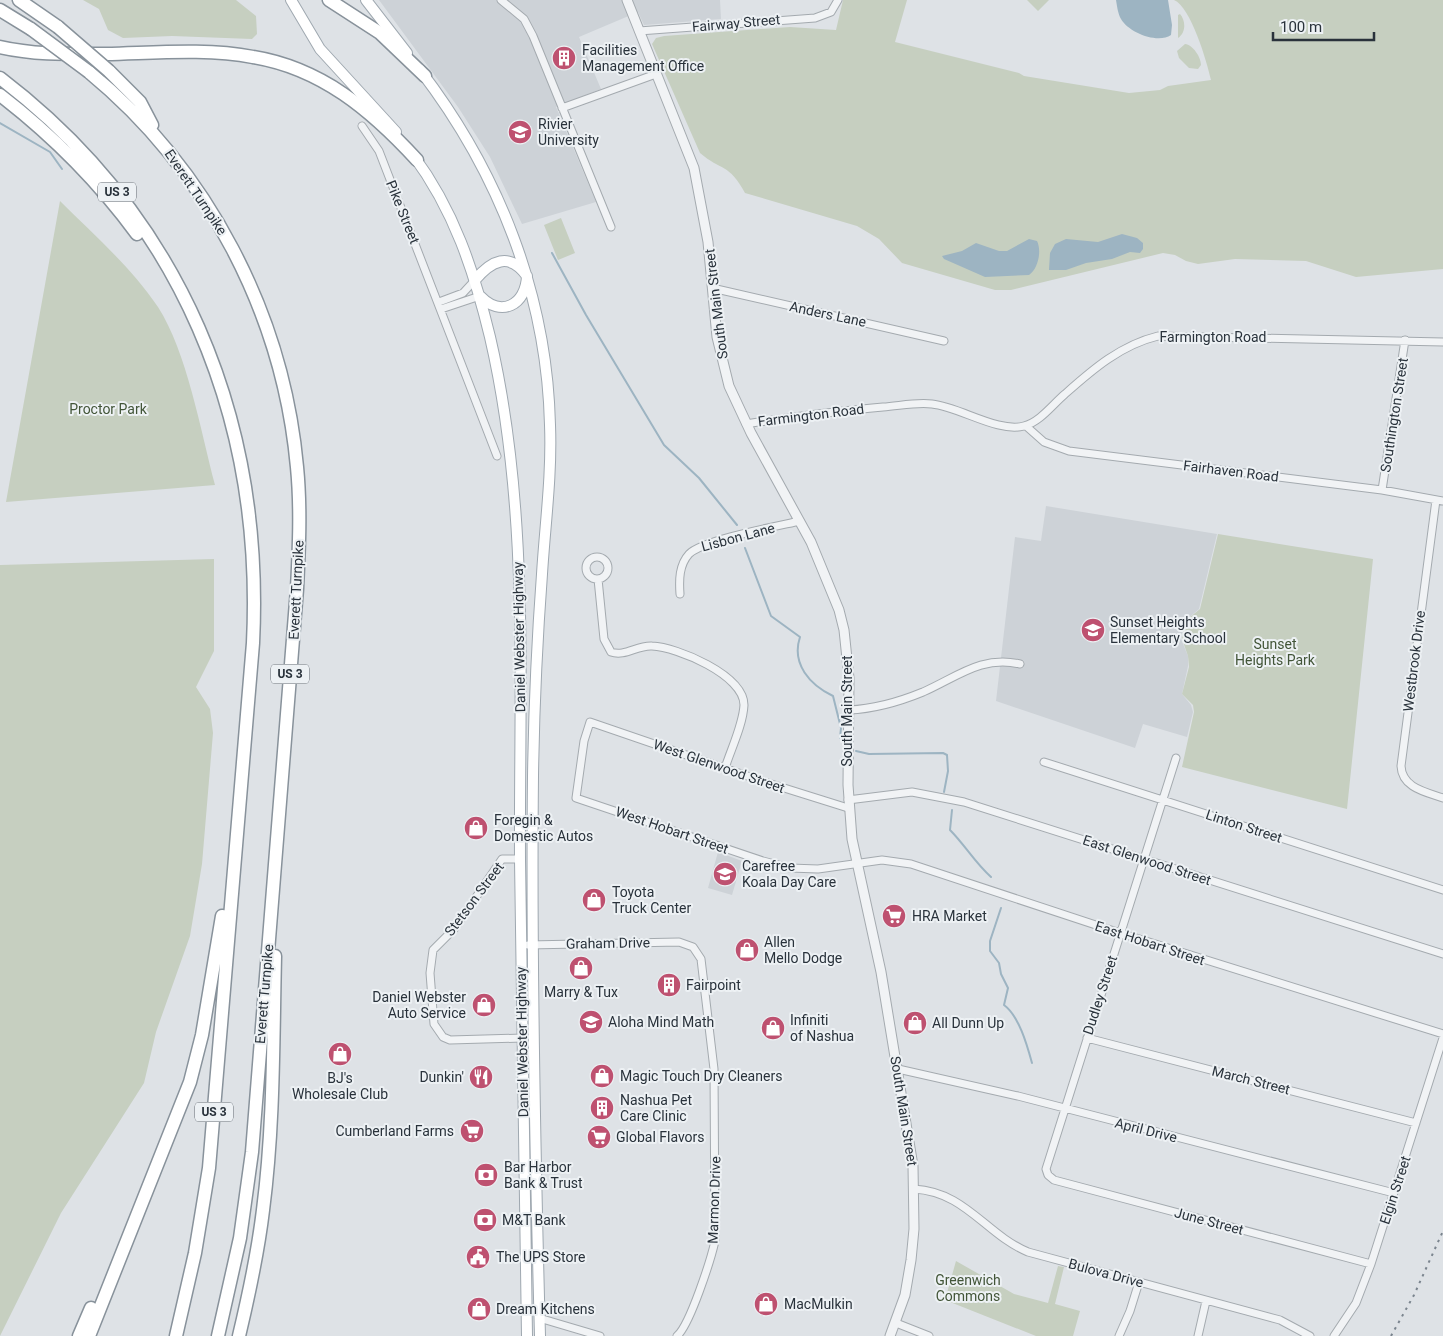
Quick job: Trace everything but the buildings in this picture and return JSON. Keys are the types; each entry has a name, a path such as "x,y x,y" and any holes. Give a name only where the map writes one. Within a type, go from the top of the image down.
{"highway":[{"path":"20,0 58,27 110,71 140,102 160,140"},
{"path":"329,0 380,34 425,76"},
{"name":"Everett Turnpike","path":"0,10 30,29 89,72 160,140 217,220 245,273 271,342 289,412 297,466 300,539 280,809 250,1164 235,1262 218,1336"},
{"path":"0,47 45,54 229,54 272,61 308,73 347,95 377,120 417,160"},
{"name":"US 3","path":"0,78 63,132 112,187 168,267 201,332 219,378 236,436 247,496 253,557 252,649 207,1180 195,1254 176,1336"},
{"path":"0,95 52,138 116,208 156,260 201,332"},
{"path":"239,1336 257,1251 267,1172 271,1103 280,809"},
{"path":"90,1336 177,1117 193,1071 202,1034 224,899 231,885"},
{"path":"79,1336 91,1307 140,1207"}],"main road":[{"name":"Daniel Webster Highway","path":"291,0 320,49 383,116 417,160 449,213 480,296 506,416 516,508 521,692 520,859 526,1336"},
{"name":"Daniel Webster Highway","path":"366,0 425,76 460,127 487,174 512,230 527,276 543,347 550,426 534,737 533,945 540,1336"},
{"path":"475,280 486,267 501,261 515,264 527,276 522,295 509,306 495,307 480,296"}],"street":[{"path":"501,0 524,19 528,26 610,227"},
{"name":"South Main Street","path":"627,0 694,168 706,224 717,337 724,369 734,399 800,521 826,576 839,610 848,662 848,804 856,862 881,972 912,1158 914,1189 911,1260 904,1295 890,1336"},
{"name":"Fairway Street","path":"640,31 815,18 831,12 838,0"},
{"path":"562,108 656,74"},
{"name":"Pike Street","path":"362,126 379,151 497,456"},
{"path":"440,306 463,293 475,280"},
{"name":"Anders Lane","path":"712,288 944,341"},
{"path":"440,306 480,296"},
{"name":"Farmington Road","path":"746,424 817,414 923,404 955,408 1009,427 1026,426 1038,419 1082,378 1108,359 1143,340 1158,336 1443,342"},
{"name":"Southington Street","path":"1382,490 1405,340"},
{"name":"Fairhaven Road","path":"1026,426 1044,442 1069,451 1382,490 1439,500"},
{"name":"Westbrook Drive","path":"1439,500 1401,766 1404,779 1411,786 1443,798"},
{"name":"Lisbon Lane","path":"680,594 679,576 683,564 696,548 800,521"},
{"path":"598,579 604,640 611,652 619,654 652,646 676,650 716,670 740,692 743,711 725,768"},
{"path":"849,710 868,708 913,696 975,666 1002,661 1020,664"},
{"name":"West Glenwood Street","path":"576,798 584,741 590,722 725,768 848,804"},
{"name":"Dudley Street","path":"1048,1175 1046,1169 1064,1109 1176,758"},
{"name":"Linton Street","path":"1044,762 1443,890"},
{"name":"East Glenwood Street","path":"848,804 906,792 932,794 990,809 1443,954"},
{"name":"West Hobart Street","path":"576,798 777,866 818,869 856,862"},
{"name":"Stetson Street","path":"520,859 502,859 455,928 433,950 430,973 434,1024 443,1037 458,1041 522,1038"},
{"name":"East Hobart Street","path":"856,862 882,860 912,864 1120,934 1443,1036"},
{"name":"Graham Drive","path":"521,945 672,942 687,943 694,947"},
{"name":"Marmon Drive","path":"677,1336 682,1330 711,1258 716,1232 715,1116 711,1036 703,966 694,947"},
{"name":"Elgin Street","path":"1334,1336 1356,1303 1372,1264 1443,1036"},
{"name":"March Street","path":"1087,1038 1416,1123"},
{"name":"April Drive","path":"898,1069 963,1082 1394,1193"},
{"name":"June Street","path":"1048,1175 1054,1180 1372,1264"},
{"name":"Bulova Drive","path":"914,1189 932,1191 957,1201 1000,1236 1028,1252 1280,1320 1310,1336"},
{"path":"1118,1336 1130,1311 1139,1282"},
{"path":"1198,1336 1206,1301"},
{"path":"539,1318 600,1336"},
{"path":"896,1323 929,1336"}],"shaded area":[{"name":"Rivier University","path":"379,0 720,0 721,19 644,25 638,12 579,37 601,89 556,107 596,202 522,224 490,157 458,107"},
{"name":"Sunset Heights Elementary School","path":"1046,506 1217,534 1199,609 1185,621 1181,639 1188,656 1188,666 1182,694 1191,705 1193,712 1187,737 1143,724 1135,748 996,701 1015,537 1041,541"},
{"name":"Carefree Koala Day Care","path":"718,852 742,861 732,895 708,888"}],"green space":[{"path":"83,0 236,0 256,16 257,34 252,39 172,36 123,38 108,30 99,9"},
{"path":"843,0 907,0 895,42 1019,73 1024,76 1129,93 1160,90 1168,86 1211,80 1192,24 1180,5 1174,0 1443,0 1443,269 1356,277 1306,261 1235,259 1198,264 1186,261 1175,255 1163,253 1011,290 995,290 902,263 879,239 857,226 745,193 729,172 700,153 652,44 656,38 664,36 790,27 836,30"},
{"path":"1027,0 1049,0 1038,11"},
{"path":"1180,14 1184,27 1183,33 1178,38 1178,15"},
{"path":"1185,44 1194,49 1198,55 1201,65 1198,69 1189,68 1179,58 1177,51"},
{"name":"Proctor Park","path":"60,201 136,278 158,307 168,325 185,369 215,485 6,502"},
{"path":"561,218 575,253 558,260 544,225"},
{"name":"Sunset Heights Park","path":"1218,534 1373,559 1347,809 1182,767 1194,712 1193,705 1182,694 1189,667 1188,656 1182,639 1185,621 1200,609"},
{"path":"214,559 214,651 196,687 210,709 213,733 202,864 190,936 156,1032 144,1083 61,1213 0,1336 0,565"},
{"name":"Greenwich Commons","path":"956,1261 1014,1294 1048,1303 1058,1266 1064,1267 1055,1304 1080,1311 1073,1336 1036,1336 945,1300"}],"water":[{"path":"1116,0 1168,0 1172,25 1171,35 1152,38 1130,29 1120,17"},
{"path":"1122,234 1137,238 1143,243 1143,249 1140,253 1130,252 1112,259 1086,263 1066,270 1049,270 1050,253 1055,244 1066,239 1098,242"},
{"path":"1029,239 1037,241 1039,255 1035,269 1029,275 985,277 944,259 942,256 962,251 976,243 999,251 1007,251"}],"waterway":[{"path":"0,123 50,152 62,169"},
{"path":"552,253 586,315 664,445 699,478 737,525"},
{"path":"745,548 771,616 800,637 798,656 804,672 817,686 833,696 841,728 840,738"},
{"path":"856,751 869,754 943,753 947,755 948,771 944,792"},
{"path":"952,810 950,830 991,877"},
{"path":"1001,908 990,941 990,951 999,963 1001,974 1008,988 1004,1005 1018,1023 1032,1063"}],"railway":[{"path":"1391,1336 1414,1295 1443,1231"}],"place":[{"name":"Facilities Management Office","path":"564,58"},
{"name":"Rivier University","path":"520,132"},
{"name":"Sunset Heights Elementary School","path":"1093,630"},
{"name":"Foregin & Domestic Autos","path":"476,828"},
{"name":"Carefree Koala Day Care","path":"725,874"},
{"name":"Toyota Truck Center","path":"594,900"},
{"name":"HRA Market","path":"894,916"},
{"name":"Allen Mello Dodge","path":"747,950"},
{"name":"Marry & Tux","path":"581,968"},
{"name":"Fairpoint","path":"669,985"},
{"name":"Daniel Webster Auto Service","path":"484,1005"},
{"name":"Aloha Mind Math","path":"591,1022"},
{"name":"All Dunn Up","path":"915,1023"},
{"name":"Infiniti of Nashua","path":"773,1028"},
{"name":"BJ's Wholesale Club","path":"340,1054"},
{"name":"Magic Touch Dry Cleaners","path":"602,1076"},
{"name":"Dunkin'","path":"481,1077"},
{"name":"Nashua Pet Care Clinic","path":"602,1108"},
{"name":"Cumberland Farms","path":"472,1131"},
{"name":"Global Flavors","path":"599,1137"},
{"name":"Bar Harbor Bank & Trust","path":"486,1175"},
{"name":"M&T Bank","path":"485,1220"},
{"name":"The UPS Store","path":"478,1257"},
{"name":"MacMulkin","path":"766,1304"},
{"name":"Dream Kitchens","path":"479,1309"}]}
